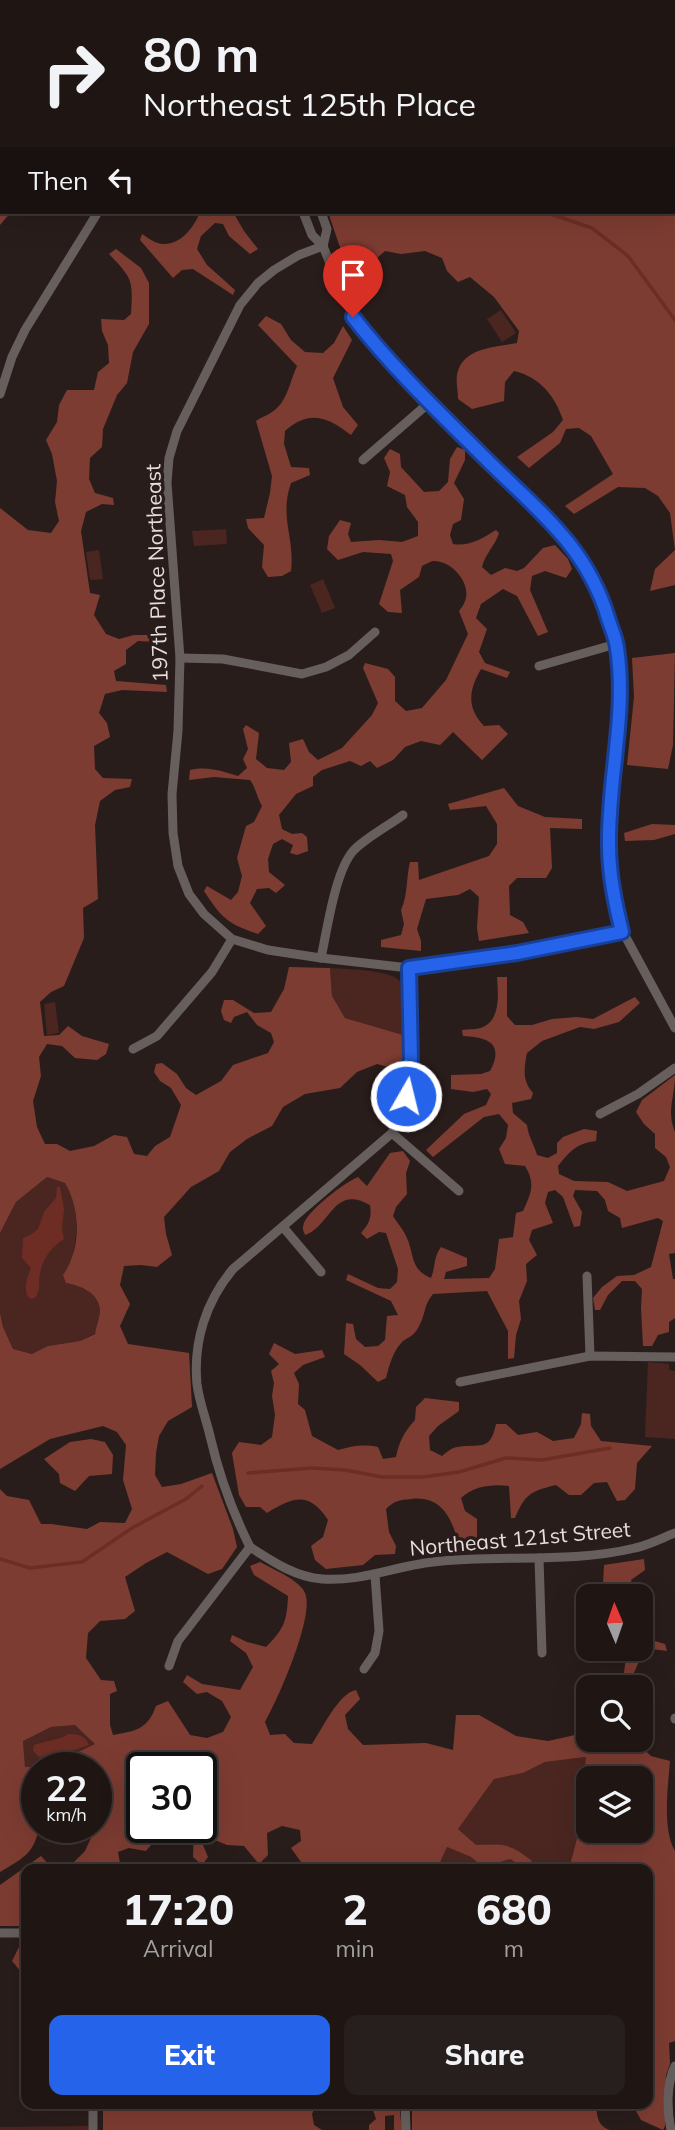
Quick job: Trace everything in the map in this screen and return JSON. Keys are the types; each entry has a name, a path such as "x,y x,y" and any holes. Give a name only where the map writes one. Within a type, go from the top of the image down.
{"street":[{"path":"0,394 12,357 25,330 97,214"},
{"path":"304,214 312,235 323,246 353,317 430,402 568,540 593,577 617,644 621,703 609,845 610,877 622,932 675,1028"},
{"path":"322,214 327,229 323,246"},
{"name":"197th Place Northeast","path":"232,939 204,914 189,894 178,866 173,833 172,794 178,731 180,658 167,483 169,458 177,431 240,305 274,270 299,255 323,246"},
{"path":"363,460 430,402"},
{"path":"180,658 223,659 302,674 326,667 349,655 375,632"},
{"path":"539,666 617,644"},
{"path":"321,958 339,879 347,860 355,849 403,816"},
{"path":"133,1049 157,1036 212,972 232,939 268,950 409,968 517,953 622,932"},
{"path":"169,1666 178,1641 250,1547 232,1511 197,1385 200,1332 218,1287 233,1269 392,1133 406,1096 411,1062 409,968"},
{"path":"600,1114 638,1094 675,1069"},
{"path":"392,1133 459,1191"},
{"path":"283,1227 321,1272"},
{"path":"587,1276 590,1356"},
{"path":"460,1382 590,1356 675,1357"},
{"name":"Northeast 121st Street","path":"250,1547 296,1573 321,1579 375,1575 428,1562 477,1557 589,1555 636,1548 675,1533"},
{"path":"538,1558 542,1653"},
{"path":"364,1670 375,1653 379,1631 375,1575"},
{"path":"0,1933 21,1933"},
{"path":"671,2130 667,2113 675,2066"},
{"path":"93,2109 93,2130"},
{"path":"405,2109 406,2130"}],"shaded area":[{"path":"0,214 9,214 0,225"},
{"path":"199,214 234,214 258,249 250,254 229,236 223,224 215,223 201,236 197,249 207,265 235,290 233,295 193,269 182,270 173,278 140,240 142,234 160,244 170,244 181,238"},
{"path":"329,214 675,215 675,550 670,513 658,496 645,488 618,487 574,514 565,506 613,474 591,436 579,428 566,429 560,443 529,468 517,457 553,432 563,420 551,396 532,378 514,371 505,382 504,401 472,409 458,399 457,374 468,357 483,350 517,343 519,331 494,297 470,277 458,282 447,271 442,258 425,251 401,254 385,251 366,268 347,268"},
{"path":"116,249 141,268 149,283 149,324 133,352 127,383 117,395 103,429 102,447 90,458 89,479 95,493 113,498 114,505 102,504 86,512 81,531 90,593 100,595 94,615 106,634 119,639 134,635 156,635 156,642 138,641 126,650 126,664 114,671 116,681 166,685 167,692 122,690 105,694 99,713 107,723 110,737 94,746 95,769 103,778 132,779 130,787 115,790 100,801 95,825 98,899 83,908 84,938 64,986 51,992 40,1002 44,1036 59,1035 68,1026 82,1036 109,1044 106,1054 97,1060 75,1058 62,1046 47,1044 39,1057 41,1076 33,1101 37,1127 45,1144 57,1144 70,1151 94,1146 114,1135 127,1137 134,1154 147,1156 155,1146 170,1137 181,1105 171,1088 160,1081 154,1072 156,1064 162,1063 177,1074 186,1088 196,1095 221,1081 233,1065 268,1053 274,1042 271,1033 257,1025 247,1012 234,1017 231,1023 224,1020 221,1011 224,1000 233,1000 254,1013 271,1012 284,989 289,967 330,968 332,996 345,1018 403,1035 402,1071 377,1064 357,1072 340,1088 305,1094 283,1107 272,1126 247,1139 230,1152 219,1171 191,1187 164,1217 172,1255 157,1267 124,1266 120,1285 130,1304 120,1326 128,1344 189,1353 192,1407 168,1421 159,1436 155,1475 162,1487 181,1484 212,1473 237,1547 222,1569 208,1574 167,1552 125,1577 135,1611 125,1619 100,1621 88,1633 86,1658 101,1680 114,1681 117,1691 110,1694 110,1725 113,1735 140,1728 149,1720 156,1706 168,1701 190,1735 207,1738 223,1732 231,1717 222,1701 207,1692 197,1694 183,1682 187,1675 202,1684 240,1690 253,1667 246,1653 230,1641 232,1635 266,1647 281,1630 287,1612 288,1596 254,1575 250,1566 260,1562 298,1584 305,1593 307,1604 294,1658 265,1722 270,1735 285,1734 294,1743 312,1744 337,1704 356,1690 360,1699 345,1715 348,1729 363,1745 426,1743 453,1750 456,1715 479,1715 516,1736 548,1741 576,1735 576,1752 647,1752 651,1756 670,1761 667,1807 668,1831 675,1851 675,2041 669,2043 670,2064 666,2075 663,2130 641,2120 635,2109 653,2109 653,1864 570,1864 576,1842 653,1843 653,1766 585,1766 586,1757 545,1762 523,1773 494,1779 458,1829 476,1845 512,1848 532,1861 529,1864 518,1864 510,1859 493,1864 479,1864 471,1857 447,1847 439,1864 302,1864 291,1848 301,1841 300,1830 282,1826 267,1833 268,1855 259,1864 244,1846 227,1845 217,1841 217,1752 126,1752 126,1843 153,1843 146,1851 129,1848 118,1852 120,1864 73,1864 89,1843 112,1843 112,1752 78,1752 95,1744 75,1725 51,1727 23,1741 24,1752 21,1752 21,1843 34,1843 26,1855 0,1872 0,1489 7,1496 29,1500 41,1524 87,1529 100,1522 125,1523 132,1509 123,1480 126,1445 117,1432 103,1426 50,1439 0,1469 0,1313 13,1349 32,1354 48,1346 80,1341 95,1334 100,1310 92,1294 66,1283 63,1275 73,1254 77,1230 74,1205 65,1183 47,1177 16,1202 0,1233 0,508 28,530 51,533 59,521 55,502 57,481 52,454 46,440 57,422 59,405 67,390 94,390 98,372 109,363 108,345 102,331 101,319 124,320 131,314 132,294 127,275 109,254"},
{"path":"501,310 516,333 502,342 487,319"},
{"path":"266,316 281,324 291,340 305,352 323,353 334,343 343,326 352,340 333,378 343,407 358,425 351,435 326,420 310,418 285,431 284,444 291,467 309,468 310,475 291,483 288,495 286,506 291,571 282,576 268,577 262,567 264,545 248,528 246,519 264,518 272,476 256,421 281,403 297,366 258,325"},
{"path":"457,447 465,450 465,460 454,483 464,499 461,520 453,524 450,535 453,544 470,543 496,530 499,533 482,567 491,575 505,568 517,571 524,568 543,548 555,545 568,559 572,569 566,578 545,571 532,576 530,590 548,632 538,636 517,596 503,589 481,604 476,618 487,629 479,652 485,663 510,672 507,678 481,669 472,691 472,705 484,726 499,725 508,734 482,760 453,732 440,745 421,741 405,747 393,760 377,768 370,761 361,766 350,761 322,770 313,777 313,786 296,794 279,815 282,829 292,834 302,833 307,837 308,851 297,855 290,853 293,845 282,839 273,844 268,859 269,872 285,885 276,893 269,888 257,889 250,903 266,926 258,934 232,923 221,914 204,891 207,886 231,900 238,892 242,876 237,858 246,826 254,822 262,806 250,780 214,777 189,780 190,770 209,769 238,776 247,768 243,759 248,749 243,729 246,725 259,733 256,759 267,768 284,770 291,762 289,743 303,739 309,752 318,760 342,748 372,715 378,703 363,668 365,663 388,669 395,677 395,701 406,711 422,708 446,680 468,634 459,611 465,602 465,587 453,568 433,561 422,566 419,577 400,590 402,613 388,612 379,604 393,561 391,554 363,552 338,560 327,549 329,536 340,520 351,523 348,534 351,542 402,542 418,536 418,522 407,507 405,495 387,486 390,472 384,458 390,449 400,454 401,467 424,492 439,491 448,482 450,459"},
{"path":"226,529 227,544 194,546 192,531"},
{"path":"99,550 103,579 90,580 86,552"},
{"path":"675,550 675,585 650,591 655,569"},
{"path":"323,579 335,608 322,613 310,585"},
{"path":"675,653 673,745 668,769 627,765 634,697 632,658"},
{"path":"504,788 518,806 545,817 582,819 582,829 550,828 552,868 546,878 517,878 509,886 510,915 523,922 529,933 479,941 479,897 470,889 458,895 426,899 417,929 421,951 381,947 381,940 401,935 404,924 401,910 410,862 418,862 419,880 489,856 497,844 497,824 486,806 450,810 448,804"},
{"path":"652,824 675,825 675,834 654,840 625,841 624,833"},
{"path":"330,968 381,973 398,979 403,985 405,996 403,1035 345,1018 332,996"},
{"path":"497,977 507,977 507,1016 515,1025 532,1025 552,1019 577,1017 593,1019 635,997 640,1003 619,1022 594,1029 580,1027 542,1041 527,1053 525,1079 533,1093 531,1099 512,1103 513,1113 527,1125 537,1155 548,1158 557,1153 557,1143 563,1137 584,1129 597,1131 596,1141 579,1146 566,1156 558,1166 559,1174 574,1181 608,1182 627,1191 664,1181 670,1167 666,1157 655,1148 655,1134 636,1112 642,1100 675,1075 671,1111 675,1132 675,1253 669,1254 675,1279 675,1318 669,1322 669,1332 658,1335 652,1346 643,1346 642,1289 635,1281 622,1281 608,1295 600,1310 595,1310 593,1298 617,1276 634,1275 651,1267 663,1221 658,1218 622,1228 620,1218 608,1211 605,1200 597,1191 575,1190 573,1196 582,1212 580,1226 574,1227 563,1197 555,1190 548,1192 545,1203 553,1223 532,1230 529,1240 537,1255 526,1264 527,1281 519,1301 521,1319 514,1358 508,1359 508,1331 487,1291 433,1294 416,1331 399,1346 386,1378 378,1382 344,1354 346,1323 353,1324 356,1339 365,1347 378,1346 385,1340 387,1316 398,1315 391,1301 346,1280 348,1274 378,1288 390,1289 397,1282 398,1269 386,1233 379,1232 367,1239 361,1233 366,1227 371,1210 370,1205 358,1200 340,1203 321,1224 305,1235 303,1225 307,1217 337,1190 358,1177 367,1186 390,1153 403,1151 410,1161 406,1173 407,1194 396,1207 393,1216 406,1236 416,1266 431,1278 441,1247 467,1258 467,1266 446,1272 444,1279 489,1278 495,1269 499,1239 513,1237 516,1213 523,1211 531,1189 525,1166 505,1164 499,1149 506,1138 508,1125 499,1114 484,1117 433,1157 426,1150 464,1114 486,1105 491,1094 487,1089 473,1092 451,1089 451,1075 490,1071 495,1054 491,1043 463,1036 462,1030 483,1027 494,1017"},
{"path":"55,1002 59,1033 47,1035 44,1004"},
{"path":"47,1177 65,1183 74,1207 75,1245 66,1283 92,1294 99,1304 100,1313 95,1333 80,1341 48,1346 33,1354 13,1349 3,1327 0,1313 0,1233 16,1202"},
{"path":"57,1187 60,1187 64,1209 64,1239 55,1245 45,1258 38,1294 31,1299 26,1286 31,1268 22,1258 23,1238 38,1229 44,1212 56,1198"},
{"path":"274,1343 295,1354 322,1350 325,1357 303,1365 294,1373 299,1384 298,1404 305,1410 312,1436 338,1450 373,1446 378,1447 383,1459 396,1457 402,1437 415,1420 416,1407 425,1398 459,1402 459,1411 429,1436 430,1450 442,1456 455,1448 487,1443 496,1424 506,1424 518,1435 537,1432 553,1441 574,1438 581,1424 582,1413 590,1414 591,1426 601,1441 652,1446 637,1463 635,1489 625,1500 617,1501 607,1482 594,1483 581,1495 569,1495 556,1485 530,1495 515,1518 511,1518 509,1486 477,1488 461,1498 465,1511 477,1519 477,1548 460,1548 450,1520 439,1506 422,1499 400,1500 386,1509 389,1532 396,1546 395,1554 375,1555 363,1565 326,1569 315,1560 311,1546 323,1537 328,1520 314,1504 293,1501 267,1513 260,1507 246,1507 239,1495 232,1453 239,1442 261,1445 272,1437 275,1415 271,1371 279,1364 269,1354"},
{"path":"648,1362 669,1364 669,1370 675,1371 675,1439 645,1437"},
{"path":"91,1439 105,1442 113,1455 112,1474 89,1476 75,1491 60,1483 59,1474 44,1459 70,1442"},
{"path":"644,1559 645,1570 631,1580 632,1584 603,1584 604,1565"},
{"path":"653,1641 665,1644 667,1651 653,1649"},
{"path":"626,1661 639,1661 633,1675 624,1675"},
{"path":"75,1725 96,1744 79,1752 24,1752 23,1741 51,1727"},
{"path":"69,1734 79,1735 84,1737 89,1745 64,1752 33,1751 34,1745"},
{"path":"587,1757 586,1766 576,1766 576,1842 570,1864 485,1864 497,1844 476,1845 458,1829 494,1779 523,1773 545,1762"},
{"path":"193,1843 205,1843 203,1845 208,1857 203,1864 193,1857"},
{"path":"447,1847 471,1857 479,1864 439,1864"},
{"path":"41,1856 48,1864 30,1864"},
{"path":"21,1870 21,1926 0,1926 0,1885"},
{"path":"21,1943 21,1972 12,1961"},
{"path":"103,2109 314,2109 312,2114 314,2125 322,2130 103,2130"},
{"path":"370,2109 400,2109 402,2130 394,2130 394,2115 385,2116 385,2130 369,2130 369,2125 376,2119"},
{"path":"412,2109 596,2109 600,2123 610,2130 412,2130"},
{"path":"90,2126 90,2130 0,2130 0,2127"}],"waterway":[{"path":"551,214 592,228 628,256 675,320"},
{"path":"248,1473 312,1468 345,1470 382,1477 423,1477 459,1472 506,1458 542,1460 610,1448"},
{"path":"0,1559 30,1568 82,1562 132,1528 186,1499 202,1486"}],"route":[{"path":"353,317 430,402 568,540 593,577 603,600 617,644 620,675 619,740 610,810 609,845 610,877 622,932 517,953 409,968 411,1062 406,1096"}]}
